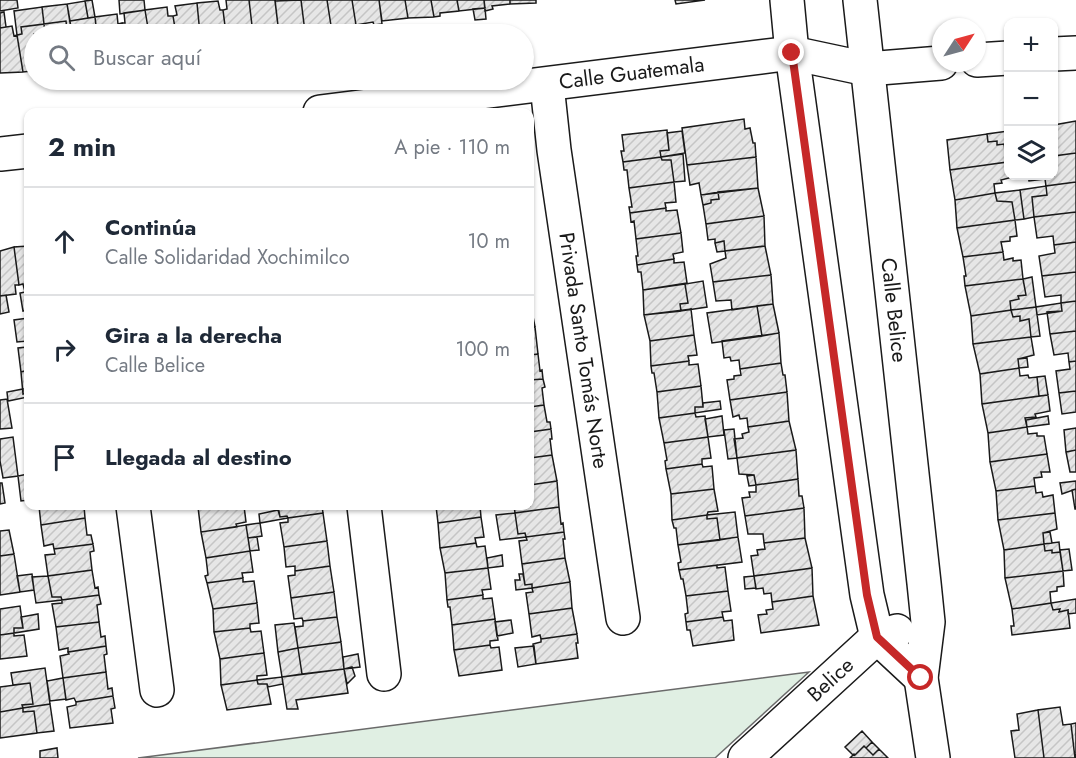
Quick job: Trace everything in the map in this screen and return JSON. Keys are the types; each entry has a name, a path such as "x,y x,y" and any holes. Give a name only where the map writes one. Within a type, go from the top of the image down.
{"street":[{"path":"787,0 792,53 867,595 877,637 921,678"},
{"name":"Calle Belice","path":"860,0 928,622 921,678 933,758"},
{"name":"Calle Guatemala","path":"534,87 792,53 867,69 932,64"},
{"path":"1058,54 1076,53"},
{"path":"986,59 1004,58"},
{"name":"Privada Santo Tomás Norte","path":"547,85 556,161 623,618"},
{"name":"Calle Guatemala","path":"354,108 505,90"},
{"path":"0,154 24,151"},
{"path":"134,510 157,690"},
{"path":"364,510 384,674"},
{"name":"Belice","path":"745,758 877,637 928,622"}],"green space":[{"path":"809,672 715,758 138,758"}],"building":[{"path":"0,0 17,0 18,8 0,11"},
{"path":"92,0 95,17 88,18 85,1"},
{"path":"119,0 144,0 145,10 120,14"},
{"path":"226,0 249,0 252,24 225,24 223,10 227,9"},
{"path":"249,0 275,0 278,24 252,24"},
{"path":"301,0 304,24 278,24 275,1"},
{"path":"301,0 327,0 331,24 304,24"},
{"path":"327,0 352,0 356,24 331,24"},
{"path":"352,0 379,0 382,24 374,24 373,22 356,24"},
{"path":"379,0 405,0 408,18 382,21"},
{"path":"405,0 431,0 434,17 408,18"},
{"path":"431,0 457,0 459,11 440,13 440,16 434,17"},
{"path":"457,0 484,0 485,8 459,11"},
{"path":"484,0 510,0 510,4 492,6 493,9 485,11"},
{"path":"510,0 536,0 536,3 510,4"},
{"path":"675,0 705,0 676,4"},
{"path":"85,1 88,18 70,21 67,4"},
{"path":"218,1 220,10 223,10 225,24 199,24 197,3"},
{"path":"197,3 199,24 174,24 173,16 177,15 175,6"},
{"path":"67,4 70,24 66,24 66,21 44,24 42,7"},
{"path":"42,7 44,24 24,24 24,27 21,27 22,34 17,35 14,11"},
{"path":"167,7 168,16 173,16 174,24 147,24 145,10"},
{"path":"485,8 486,19 475,20 473,9"},
{"path":"145,10 147,24 122,24 125,23 124,13"},
{"path":"4,12 6,27 0,28 0,13"},
{"path":"117,14 118,24 96,24 95,17"},
{"path":"95,17 96,24 70,24 70,21"},
{"path":"66,21 66,24 44,24"},
{"path":"12,26 14,36 17,35 23,72 0,73 0,28"},
{"path":"21,27 24,27 23,72 17,35 22,34"},
{"path":"744,119 745,129 750,128 753,143 755,143 756,157 687,165 682,128"},
{"path":"1076,121 1076,153 1058,155 1058,124"},
{"path":"667,130 669,150 660,151 661,157 623,162 622,135"},
{"path":"682,131 685,153 661,157 660,151 669,150 667,133"},
{"path":"1004,132 1004,144 997,145 997,141 988,142 987,134"},
{"path":"987,134 988,142 997,141 997,145 1004,144 1004,162 950,170 947,140"},
{"path":"1076,153 1076,182 1046,186 1045,180 1058,180 1058,155"},
{"path":"683,154 685,181 674,182 671,160 662,160 661,157"},
{"path":"661,157 662,160 671,160 674,182 629,188 627,170 624,170 623,162"},
{"path":"756,157 758,188 701,195 699,183 690,185 687,165"},
{"path":"1004,162 1004,179 1001,180 1002,183 994,184 995,193 955,200 950,170"},
{"path":"674,182 676,202 665,203 666,208 630,213 629,207 632,207 629,188"},
{"path":"1076,182 1076,212 1034,217 1032,197 1047,195 1046,186"},
{"path":"1046,186 1047,195 1032,197 1034,217 1024,219 1020,190"},
{"path":"758,188 764,216 706,224 703,205 711,203 711,200 719,199 718,192"},
{"path":"1020,190 1024,219 1015,220 1012,202 997,201 995,193"},
{"path":"718,192 719,199 711,200 711,203 703,205 701,195"},
{"path":"995,193 997,201 1012,202 1015,220 957,228 955,200"},
{"path":"666,208 666,211 677,210 681,233 636,239 634,221 631,222 630,213"},
{"path":"1076,212 1076,242 1054,245 1053,236 1037,238 1034,217"},
{"path":"764,216 765,246 725,251 724,241 715,243 715,239 708,240 706,224"},
{"path":"1015,220 1017,236 1010,237 1010,241 1001,242 1003,252 963,257 957,228"},
{"path":"681,233 683,252 673,254 674,259 637,265 636,239"},
{"path":"724,241 725,251 717,252 715,243"},
{"path":"1076,242 1076,272 1042,276 1039,256 1055,253 1054,245"},
{"path":"24,246 24,288 23,284 19,285 14,247"},
{"path":"765,246 771,275 713,282 710,264 726,258 725,251"},
{"path":"14,247 19,285 15,285 16,294 0,296 0,251"},
{"path":"1003,252 1004,260 1013,258 1013,261 1021,260 1023,279 965,286 963,257"},
{"path":"674,259 674,263 684,262 687,283 643,290 641,272 638,272 637,265"},
{"path":"1076,272 1076,301 1061,303 1061,295 1045,297 1042,276"},
{"path":"771,275 773,304 732,310 731,300 716,301 713,282"},
{"path":"1032,277 1036,307 1011,310 1010,301 1019,299 1018,296 1026,295 1023,279"},
{"path":"1023,279 1026,295 1018,296 1019,299 1010,301 1011,310 971,316 965,286"},
{"path":"703,281 707,307 681,311 680,304 688,303 685,284"},
{"path":"685,284 688,303 680,304 681,311 644,315 643,290"},
{"path":"24,292 23,311 20,293"},
{"path":"6,295 9,312 0,314 0,296"},
{"path":"1076,301 1076,331 1050,334 1047,312 1062,311 1061,303"},
{"path":"1061,303 1062,311 1037,315 1036,307"},
{"path":"773,304 779,333 762,336 757,306"},
{"path":"757,306 762,336 712,343 707,313"},
{"path":"1036,307 1040,336 1031,337 1029,319 1020,321 1020,316 1013,317 1011,310"},
{"path":"691,309 694,335 650,341 644,315"},
{"path":"1011,310 1013,317 1020,316 1020,321 1029,319 1031,337 973,344 971,316"},
{"path":"24,319 24,341 17,342 14,320"},
{"path":"534,327 538,354 534,354"},
{"path":"1076,331 1076,361 1069,362 1068,353 1054,355 1050,334"},
{"path":"779,333 781,363 740,369 739,360 731,361 730,357 724,358 722,341"},
{"path":"694,335 697,355 688,356 689,361 651,366 650,341"},
{"path":"1031,337 1034,355 1018,359 1019,368 980,374 973,344"},
{"path":"24,347 24,371 21,372 18,348"},
{"path":"534,354 538,354 543,379 534,380"},
{"path":"1027,358 1028,367 1019,368 1018,359"},
{"path":"689,361 689,365 698,364 701,386 657,392 651,366"},
{"path":"1076,361 1076,391 1059,393 1056,371 1070,369 1069,362"},
{"path":"781,363 787,392 730,400 727,380 741,375 740,369"},
{"path":"1019,368 1020,376 1037,377 1039,396 982,404 980,374"},
{"path":"24,371 23,394 21,372"},
{"path":"1045,376 1048,395 1039,396 1037,377"},
{"path":"543,379 544,405 534,406 534,380"},
{"path":"701,386 703,407 695,407 695,413 659,418 657,392"},
{"path":"23,389 24,398 8,401 7,392"},
{"path":"1076,391 1076,412 1062,414 1059,393"},
{"path":"787,392 789,421 748,427 747,418 740,419 739,415 733,417 730,400"},
{"path":"1048,395 1050,411 1035,414 1036,417 1025,418 1027,427 988,433 982,404"},
{"path":"7,399 12,428 0,429 0,400"},
{"path":"720,401 721,409 695,413 695,407 703,407 703,403"},
{"path":"544,405 547,422 550,422 551,429 534,431 534,406"},
{"path":"695,413 696,417 705,416 708,437 664,443 659,418"},
{"path":"722,416 724,435 708,437 705,419"},
{"path":"1048,416 1049,424 1027,427 1026,420"},
{"path":"789,421 796,450 737,458 734,439 743,438 742,434 749,432 748,427"},
{"path":"1027,427 1028,434 1037,433 1037,436 1044,436 1047,454 990,462 988,433"},
{"path":"1076,428 1076,450 1066,452 1064,430"},
{"path":"551,429 552,455 534,457 534,431"},
{"path":"734,429 737,458 728,459 724,430"},
{"path":"13,437 18,476 3,478 0,439"},
{"path":"708,437 711,458 702,459 702,464 666,469 664,443"},
{"path":"796,450 798,479 756,485 754,475 739,474 737,458"},
{"path":"1076,450 1076,472 1070,472 1066,452"},
{"path":"1047,454 1050,472 1041,472 1042,477 1034,478 1035,486 996,491 990,462"},
{"path":"552,455 557,481 534,484 534,457"},
{"path":"702,464 703,467 712,466 714,489 671,494 666,469"},
{"path":"24,475 24,501 21,501 18,476"},
{"path":"754,475 756,485 749,486 747,476"},
{"path":"798,479 799,496 802,496 804,508 745,516 742,498 750,497 749,492 756,492 756,485"},
{"path":"557,481 559,507 515,513 515,510 534,510 534,484"},
{"path":"1076,481 1076,489 1062,494 1060,483"},
{"path":"0,483 2,483 5,503 0,504"},
{"path":"1035,486 1036,493 1042,492 1043,497 1053,495 1055,513 998,520 996,491"},
{"path":"714,489 718,511 708,512 707,515 672,520 671,494"},
{"path":"1076,489 1076,509 1075,509 1072,490"},
{"path":"559,507 564,532 526,537 525,533 518,534 515,513"},
{"path":"804,508 805,538 764,543 763,534 748,534 745,516"},
{"path":"39,510 84,510 85,518 41,525"},
{"path":"198,510 244,510 246,522 236,524 237,527 201,532"},
{"path":"278,510 280,517 287,516 288,518 260,523 259,514"},
{"path":"279,510 323,510 323,513 288,518 287,516 280,517"},
{"path":"436,510 480,510 481,517 438,523"},
{"path":"735,512 738,537 720,540 717,518 707,519 707,515"},
{"path":"323,513 327,541 284,547 280,523 288,522 288,518"},
{"path":"515,513 518,534 525,533 526,537 500,540 496,515"},
{"path":"1055,513 1057,529 1043,533 1044,544 1004,550 998,520"},
{"path":"707,515 707,519 717,518 720,540 678,545 676,528 672,520"},
{"path":"481,517 484,537 475,538 476,543 440,548 438,523"},
{"path":"85,518 87,535 91,535 93,544 54,549 53,544 44,546 41,525"},
{"path":"260,523 262,536 248,538 246,525"},
{"path":"246,525 250,551 206,558 201,532"},
{"path":"9,530 14,554 0,556 0,531"},
{"path":"564,532 565,558 522,564 519,541 527,540 526,537"},
{"path":"1050,532 1052,543 1044,544 1043,533"},
{"path":"257,537 259,550 250,551 248,538"},
{"path":"738,537 742,562 679,570 678,563 681,562 678,545"},
{"path":"805,538 812,568 754,576 751,556 758,555 757,550 765,549 764,543"},
{"path":"327,541 330,566 295,571 295,566 286,567 284,547"},
{"path":"1059,542 1060,552 1045,551 1044,544"},
{"path":"476,543 477,547 485,546 488,568 445,573 440,548"},
{"path":"93,544 94,551 90,552 92,570 48,576 45,555 55,554 54,549"},
{"path":"1044,544 1045,551 1060,552 1063,571 1005,578 1004,550"},
{"path":"1069,549 1072,570 1063,571 1060,550"},
{"path":"250,551 253,572 242,573 243,578 207,583 206,558"},
{"path":"14,554 20,592 0,595 0,556"},
{"path":"502,555 503,566 488,568 487,558"},
{"path":"565,558 570,582 532,588 532,584 525,585 522,564"},
{"path":"717,565 717,568 725,567 728,591 686,596 679,570"},
{"path":"330,566 334,592 291,598 288,576 295,575 295,571"},
{"path":"488,568 491,589 482,590 483,595 447,600 445,573"},
{"path":"812,568 813,596 772,602 771,593 764,594 763,588 756,589 754,576"},
{"path":"92,570 95,588 98,587 99,595 62,600 61,597 52,597 48,576"},
{"path":"1063,571 1064,586 1057,587 1057,591 1050,592 1051,603 1012,609 1005,578"},
{"path":"32,574 34,590 20,592 17,576"},
{"path":"519,574 523,574 525,585 532,584 532,588 516,590 515,580 520,580"},
{"path":"48,576 52,597 61,597 62,600 36,603 32,577"},
{"path":"754,576 756,588 745,589 744,577"},
{"path":"243,578 243,582 254,581 257,603 213,609 207,583"},
{"path":"570,582 572,608 529,614 526,593 533,592 532,588"},
{"path":"728,591 731,611 722,612 723,617 686,622 685,614 688,613 686,596"},
{"path":"334,592 337,617 303,621 302,618 294,619 291,598"},
{"path":"99,595 101,604 97,605 99,622 56,627 52,604 62,603 62,600"},
{"path":"483,595 483,599 492,598 495,619 452,625 447,600"},
{"path":"813,596 819,625 761,633 758,615 767,614 766,610 773,609 772,602"},
{"path":"1076,599 1076,613 1068,614 1068,610 1059,612 1060,609 1053,610 1051,603"},
{"path":"257,603 259,623 250,624 250,628 214,632 213,609"},
{"path":"1051,603 1053,610 1060,609 1059,612 1068,610 1070,628 1012,635 1011,626 1014,626 1012,609"},
{"path":"20,606 23,628 14,628 14,633 0,635 0,609"},
{"path":"572,608 577,634 541,639 540,635 532,637 529,614"},
{"path":"38,614 39,629 14,633 14,628 23,628 21,617"},
{"path":"337,617 341,642 298,648 295,627 303,626 303,621"},
{"path":"723,617 724,621 732,620 734,640 693,646 686,622"},
{"path":"495,619 498,640 490,641 490,645 454,650 452,625"},
{"path":"511,620 513,633 497,636 495,622"},
{"path":"99,622 101,637 105,636 106,646 68,652 68,648 59,650 56,627"},
{"path":"294,623 298,648 278,652 275,625"},
{"path":"250,628 251,632 261,631 264,653 220,659 214,632"},
{"path":"14,633 14,636 24,635 27,656 0,659 0,635"},
{"path":"577,634 578,658 536,664 533,644 541,642 541,639"},
{"path":"341,642 344,669 302,674 298,648"},
{"path":"490,645 491,648 499,647 502,670 459,676 454,650"},
{"path":"106,646 107,654 104,655 106,672 63,678 60,656 69,654 68,652"},
{"path":"534,646 536,664 518,667 515,648"},
{"path":"298,648 302,674 282,677 278,652"},
{"path":"264,653 267,675 257,676 257,680 221,685 220,659"},
{"path":"358,654 360,667 344,669 343,657"},
{"path":"352,667 355,676 347,684 344,669"},
{"path":"45,668 50,704 23,708 22,705 33,704 30,683 13,685 11,673"},
{"path":"344,669 348,693 296,700 298,709 287,709 282,677"},
{"path":"106,672 108,689 112,688 113,696 76,702 74,698 66,700 63,678"},
{"path":"282,677 283,684 268,687 267,684 258,684 257,680"},
{"path":"63,678 66,699 50,701 47,681"},
{"path":"257,680 258,684 267,684 271,704 227,710 221,685"},
{"path":"30,683 33,704 0,712 0,687"},
{"path":"113,696 115,708 111,709 113,723 70,728 67,707 76,705 76,702"},
{"path":"50,704 54,731 37,733 34,711 23,712 23,708"},
{"path":"1060,707 1063,725 1071,724 1075,758 1044,758 1038,710"},
{"path":"23,708 23,712 34,711 37,733 0,738 0,712"},
{"path":"1038,710 1044,758 1015,758 1011,731 1019,730 1017,714"},
{"path":"1076,723 1076,758 1075,758 1071,724"},
{"path":"862,731 872,742 853,755 845,747"},
{"path":"872,742 879,749 873,755 866,748"},
{"path":"864,746 873,755 879,749 888,758 850,758"},
{"path":"57,748 58,758 40,758 40,751"}],"route":[{"path":"792,53 867,595 877,637 921,678"}]}
